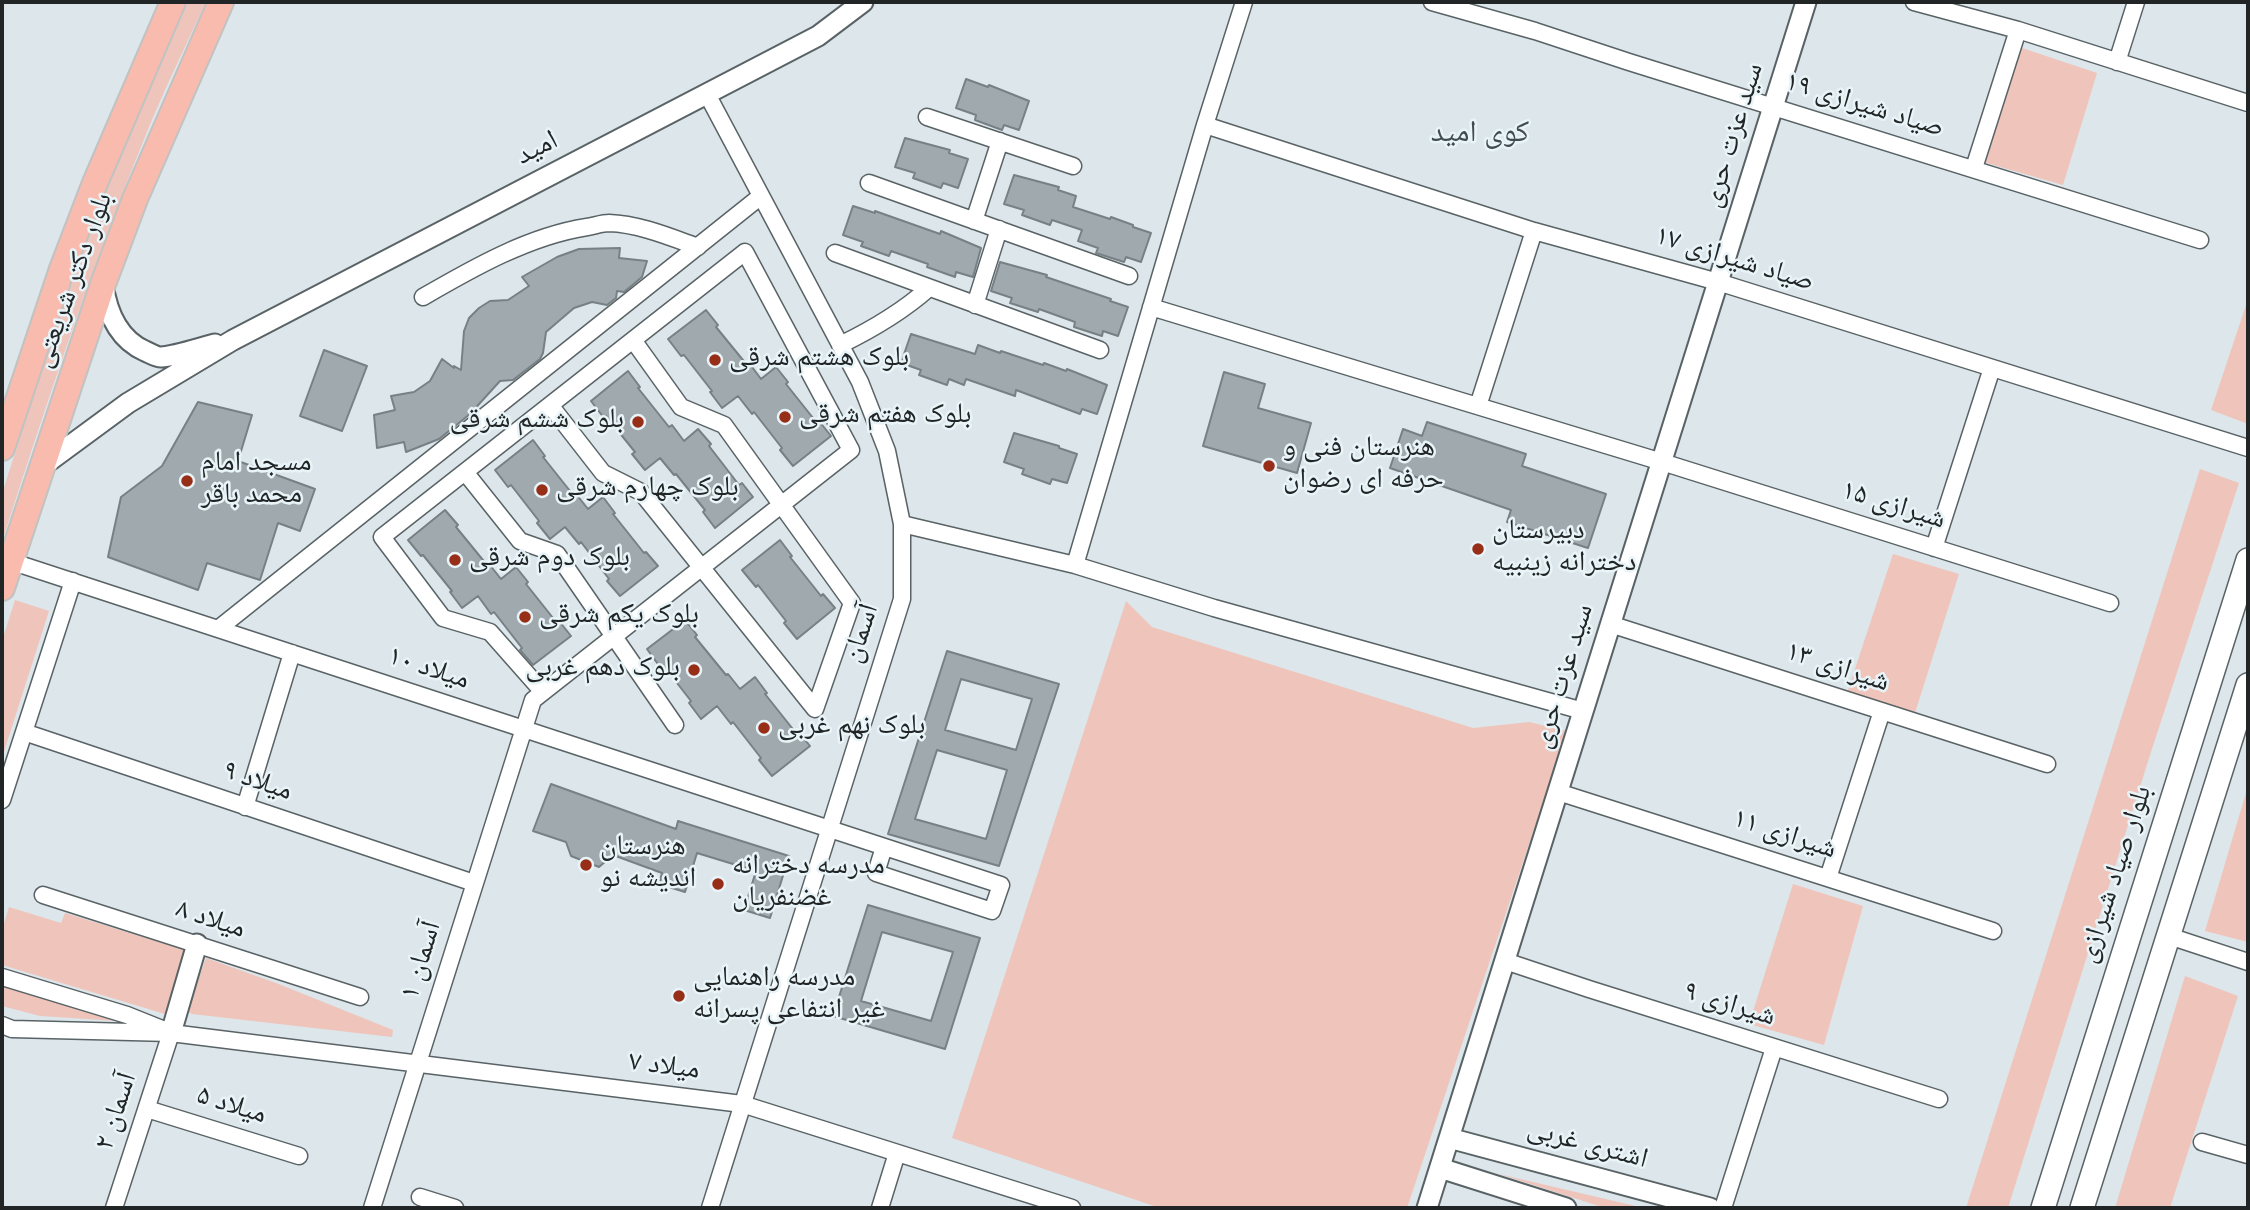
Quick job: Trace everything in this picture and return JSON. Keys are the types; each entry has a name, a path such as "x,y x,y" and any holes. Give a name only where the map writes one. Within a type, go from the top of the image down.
{"main road":[{"name":"بلوار دکتر شریعتی","path":"2,448 62,270 95,183 173,2"},
{"name":"بلوار دکتر شریعتی","path":"2,588 103,284 135,199 221,2"},
{"name":"بلوار صیاد شیرازی","path":"2043,1208 2248,560"},
{"path":"2082,1208 2248,685"}],"street":[{"name":"امید","path":"233,340 818,36 863,2"},
{"path":"1075,565 1244,2"},
{"name":"صیاد شیرازی ۱۹","path":"1432,2 1535,31 2200,240"},
{"name":"سید عزت حری","path":"1427,1208 1806,2"},
{"path":"1914,2 2018,30 2248,103"},
{"path":"2117,62 2136,2"},
{"path":"1973,168 2018,30"},
{"name":"آسمان","path":"707,94 860,382 887,451 902,524 902,599 710,1208"},
{"path":"927,117 1073,166"},
{"name":"صیاد شیرازی ۱۷","path":"1205,125 1534,231 1718,282 2248,448"},
{"path":"974,221 1000,141"},
{"path":"869,183 1129,276"},
{"path":"218,629 761,196"},
{"path":"423,297 457,277 565,230 608,223 654,231 698,247"},
{"path":"975,305 999,229"},
{"path":"1478,406 1534,231"},
{"path":"745,252 851,450 544,692 490,632 443,618 382,537 633,340 745,252"},
{"path":"835,253 1100,350"},
{"path":"103,284 106,304 125,337 141,349 159,357 233,340"},
{"path":"840,345 905,309 929,288"},
{"name":"شیرازی ۱۵","path":"1151,307 1661,462 2110,603"},
{"path":"41,467 128,403 233,340"},
{"path":"550,405 603,473 641,492 816,709 852,603 724,425 681,408 633,340"},
{"path":"1934,548 1992,368"},
{"path":"465,472 520,541 556,554 676,725"},
{"path":"902,524 1075,565 1214,608 1583,711"},
{"name":"میلاد ۱۰","path":"10,561 73,581 1000,885 992,911 876,873 884,847"},
{"path":"2,800 73,581"},
{"name":"شیرازی ۱۳","path":"1611,624 2047,764"},
{"path":"245,807 292,653"},
{"name":"آسمان ۱","path":"372,1208 533,700 544,692"},
{"path":"1828,878 1882,711"},
{"name":"میلاد ۹","path":"24,732 474,883"},
{"name":"شیرازی ۱۱","path":"1558,792 1993,930"},
{"name":"میلاد ۸","path":"43,895 360,997"},
{"path":"2169,936 2248,962"},
{"path":"171,1033 197,944"},
{"name":"شیرازی ۹","path":"1505,961 1939,1099"},
{"path":"2,977 127,1015 171,1033"},
{"path":"2,1026 171,1033 418,1064"},
{"name":"آسمان ۲","path":"114,1208 171,1033"},
{"path":"1723,1208 1774,1048"},
{"name":"میلاد ۷","path":"418,1064 742,1104 1072,1208"},
{"name":"میلاد ۵","path":"146,1109 299,1156"},
{"name":"اشتری غربی","path":"1449,1138 1710,1208"},
{"path":"2202,1142 2248,1155"},
{"path":"1480,1181 1479,1161 1483,1154 1493,1150"},
{"path":"880,1208 897,1153"},
{"path":"1440,1168 1566,1208"},
{"path":"419,1197 455,1208"}],"shaded area":[{"path":"188,2 206,2 154,116 107,233 2,542 2,494 36,386 100,203"},
{"path":"2013,45 2097,73 2063,185 1976,160"},
{"path":"2248,299 2248,424 2211,410"},
{"path":"2200,469 2239,483 2150,755 2008,1208 1966,1208"},
{"path":"1893,554 1959,574 1915,713 1847,693"},
{"path":"15,600 49,611 2,758 2,641"},
{"path":"1126,601 1152,627 1473,728 1529,722 1567,731 1407,1208 1160,1208 952,1138"},
{"path":"2248,786 2248,942 2205,931"},
{"path":"1793,884 1863,906 1824,1045 1749,1024"},
{"path":"9,907 61,923 65,913 185,950 165,1014 2,965 2,930"},
{"path":"206,958 393,1030 392,1037 192,1014 187,1011"},
{"path":"2185,976 2238,996 2170,1208 2115,1208"},
{"path":"2,985 117,1021 40,1016 2,1006"},
{"path":"1499,1174 1644,1208 1605,1208"}],"building":[{"path":"966,79 1029,101 1019,130 1004,125 1002,130 975,120 976,115 956,108"},
{"path":"905,138 950,150 949,153 968,159 958,188 943,183 941,188 913,178 915,173 895,167"},
{"path":"1014,175 1059,187 1058,190 1076,196 1073,207 1110,219 1111,217 1151,233 1141,262 1126,257 1124,262 1096,253 1098,248 1078,241 1082,230 1052,220 1050,225 1022,215 1024,210 1004,204"},
{"path":"853,206 940,234 941,231 981,248 973,277 956,272 955,277 891,251 889,256 861,246 863,242 843,235"},
{"path":"620,248 619,258 647,261 642,277 624,292 617,291 616,298 607,305 592,302 574,308 546,332 540,359 513,380 500,381 470,414 439,439 406,452 404,442 377,448 374,415 395,410 391,396 414,392 430,381 442,359 461,370 464,331 469,318 479,308 490,301 508,300 529,286 522,277 557,257 579,249"},
{"path":"1000,262 1047,275 1046,277 1128,307 1118,336 1103,331 1102,336 1074,327 1075,322 1039,309 1038,312 1010,303 1012,298 991,291"},
{"path":"706,310 718,325 716,327 747,365 749,363 761,379 776,367 817,423 819,421 831,436 793,466 754,412 752,414 738,396 722,408 684,355 681,356 668,339"},
{"path":"911,334 975,354 978,345 1043,365 1044,363 1066,371 1067,369 1107,385 1097,414 1082,409 1080,414 1016,390 1015,396 966,379 964,385 949,379 947,385 919,375 921,370 901,363"},
{"path":"324,350 367,366 342,431 300,416"},
{"path":"628,371 669,427 672,425 684,441 698,429 739,485 742,483 753,497 715,528 703,512 705,510 676,474 674,475 660,458 645,470 632,454 635,452 591,401"},
{"path":"1224,372 1265,384 1258,408 1311,423 1297,473 1203,446"},
{"name":"مسجد امام محمد باقر","path":"198,402 252,415 238,461 315,489 300,531 278,523 260,580 207,563 198,590 108,557 121,497 162,466"},
{"path":"1427,422 1526,454 1522,466 1606,494 1588,548 1507,522 1511,510 1390,468 1403,429 1422,436"},
{"path":"1014,433 1077,454 1067,483 1052,479 1050,484 1022,474 1024,469 1004,462"},
{"path":"533,440 574,496 576,494 588,509 603,497 644,553 658,566 620,596 581,542 579,544 565,527 550,539 511,485 508,487 495,470"},
{"path":"445,510 458,525 456,527 501,579 516,567 557,623 559,621 571,636 533,665 494,612 491,614 478,596 462,608 450,592 452,591 408,540"},
{"path":"780,540 821,596 823,594 835,608 797,639 758,585 756,587 742,570"},
{"path":"685,620 697,635 695,637 726,675 728,674 740,689 755,677 796,733 798,731 810,746 772,776 733,722 731,724 717,706 701,719 689,703 691,701 647,649"},
{"path":"947,651 1059,684 999,866 888,834","holes":["961,679 1032,699 1016,750 945,730","937,750 1007,770 986,839 915,819"]},
{"path":"551,784 676,829 678,821 789,856 770,918 744,910 756,871 697,853 685,892 659,884 662,873 613,855 599,867 571,856 566,842 533,831"},
{"path":"868,905 980,938 945,1049 833,1016","holes":["882,932 953,952 931,1021 861,1001"]}],"place":[{"name":"بلوک هشتم شرقی","path":"715,360"},
{"name":"بلوک هفتم شرقی","path":"785,417"},
{"name":"بلوک ششم شرقی","path":"638,422"},
{"name":"هنرستان فنی و حرفه ای رضوان","path":"1269,466"},
{"name":"مسجد امام محمد باقر","path":"187,481"},
{"name":"بلوک چهارم شرقی","path":"542,490"},
{"name":"دبیرستان دخترانه زینبیه","path":"1478,549"},
{"name":"بلوک دوم شرقی","path":"455,560"},
{"name":"بلوک یکم شرقی","path":"525,617"},
{"name":"بلوک دهم غربی","path":"694,670"},
{"name":"بلوک نهم غربی","path":"764,728"},
{"name":"هنرستان اندیشه نو","path":"586,865"},
{"name":"مدرسه دخترانه غضنفریان","path":"718,884"},
{"name":"مدرسه راهنمایی غیر انتفاعی پسرانه","path":"679,996"}],"district":[{"name":"کوی امید","path":"1480,135"}]}
